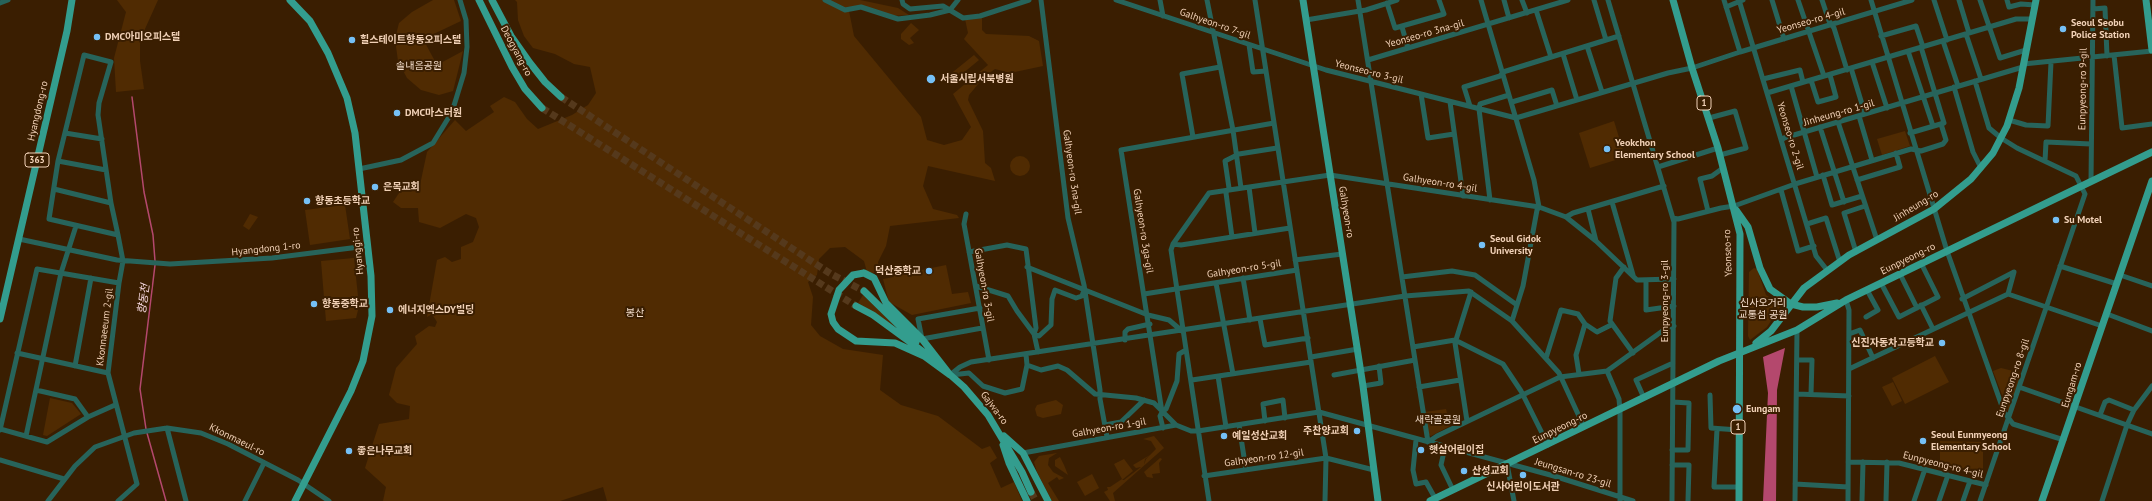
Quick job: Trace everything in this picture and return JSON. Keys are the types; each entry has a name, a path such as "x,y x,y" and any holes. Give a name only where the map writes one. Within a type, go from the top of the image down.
{"main road":[{"name":"Hyangdong-ro","path":"0,319 67,31 71,0"},
{"name":"Hyanggi-ro","path":"290,0 314,28 340,79 355,133 367,246 372,316 363,361 351,391 295,501"},
{"name":"Deogyang-ro","path":"479,0 512,67 525,89 542,108"},
{"name":"Deogyang-ro","path":"492,0 511,36 530,63 545,82 561,97"},
{"name":"Galhyeon-ro","path":"1303,0 1358,349 1378,501"},
{"name":"Yeonseo-ro","path":"1673,0 1692,68 1719,152 1740,234 1738,354"},
{"path":"2146,0 2152,50"},
{"name":"Jinheung-ro","path":"1738,354 1768,334 1804,288 1827,270 1877,240 1934,209 1971,180 1993,153 2009,120 2023,66 2035,2"},
{"name":"Eunpyeong-ro","path":"1432,500 1548,446 1673,384 1738,354 1797,330 1846,300 2152,152"},
{"name":"Eungam-ro","path":"2042,501 2076,407 2120,274 2151,194 2152,181"},
{"path":"1734,206 1748,227 1760,268 1767,284 1776,294 1791,304 1811,308 1846,300"},
{"path":"864,273 874,278 886,303 922,339 950,375 924,356 894,343 856,341 845,336 833,322 831,314 839,290 853,275 864,273"},
{"name":"Gajwa-ro","path":"864,291 907,332 922,350"},
{"name":"Gajwa-ro","path":"856,306 873,315 922,350 976,401 999,432 1031,492"},
{"name":"1","path":"1738,354 1739,501"},
{"path":"999,432 1023,453 1048,501"},
{"path":"999,432 1009,463 1027,501"}],"street":[{"path":"0,3 8,0"},
{"path":"359,169 401,160 433,143 452,112 464,73 467,47 466,20 460,0"},
{"path":"825,0 845,10 861,7 898,19 930,15 950,10 958,0"},
{"path":"902,0 903,4 910,8 940,6 963,18 980,16 1029,0"},
{"name":"Galhyeon-ro 3na-gil","path":"1041,0 1068,218 1085,289 1093,344"},
{"name":"Galhyeon-ro 7-gil","path":"1116,0 1123,1 1163,16 1313,66"},
{"path":"1160,0 1163,16"},
{"path":"1207,0 1233,130 1240,188"},
{"name":"Galhyeon-ro 7-gil","path":"1255,0 1274,123"},
{"path":"1358,0 1428,442"},
{"path":"1306,20 1360,11 1397,0"},
{"path":"1387,3 1395,28 1444,14 1440,0"},
{"path":"1480,0 1512,102 1538,194 1537,210 1523,286 1512,321"},
{"path":"1504,0 1509,18"},
{"path":"1522,0 1527,13"},
{"name":"Yeonseo-ro 3na-gil","path":"1368,60 1568,0"},
{"path":"1594,0 1606,40"},
{"name":"Eunpyeong-ro 3-gil","path":"1608,0 1673,218 1673,384"},
{"path":"1724,0 1740,52"},
{"path":"1772,0 1784,39"},
{"path":"1798,0 1824,76"},
{"path":"1822,0 1865,114"},
{"path":"1871,0 1901,104 1962,299 2004,412 2013,424 2064,440"},
{"name":"Yeonseo-ro 4-gil","path":"1692,68 1912,0"},
{"path":"1934,0 1973,152 1981,168"},
{"path":"1959,0 1981,79"},
{"path":"1980,0 2000,58 2026,50"},
{"path":"2007,0 2009,7 2035,2"},
{"name":"Eunpyeong-ro 9-gil","path":"2091,182 2093,0"},
{"path":"1726,7 1741,1 1753,48 1767,93 2016,19 2032,19"},
{"path":"2093,9 2105,8 2107,56"},
{"path":"1536,10 1551,57"},
{"path":"1881,36 1916,26 1944,123 1910,133"},
{"path":"1402,27 1408,48"},
{"path":"1470,106 1464,87 1500,76 1502,72 1619,36"},
{"path":"1250,45 1253,72 1266,71"},
{"path":"1587,46 1602,92"},
{"name":"Jinheung-ro 1-gil","path":"1782,140 1784,138 2023,66 2152,50"},
{"path":"1908,51 1932,126"},
{"path":"1563,54 1577,100"},
{"path":"19,239 123,261 118,235 111,203 98,116 99,103 110,62 84,55 58,161 49,219 118,235"},
{"path":"2114,55 2122,128 2152,124"},
{"path":"1872,62 1887,108"},
{"path":"2009,120 2026,125 2048,126 2051,62"},
{"name":"Yeonseo-ro 3-gil","path":"1313,66 1516,118 1633,83 1692,68"},
{"path":"1220,67 1182,74 1193,137 1274,123"},
{"path":"1763,79 1800,70 1804,82"},
{"path":"1811,80 1818,102 1836,97 1830,75"},
{"path":"1975,81 1989,128 2001,138 2076,176 2080,186"},
{"name":"Yeonseo-ro 2-gil","path":"1791,86 1817,177"},
{"path":"1512,102 1552,90 1557,106"},
{"name":"Yeonseo-ro 2-gil","path":"1767,93 1807,224"},
{"path":"1421,94 1428,138 1454,134"},
{"path":"1479,109 1480,104 1509,95"},
{"path":"1450,102 1463,196"},
{"name":"Galhyeon-ro 4-gil","path":"1479,109 1490,200"},
{"path":"1658,167 1719,152 1746,148 1735,111 1709,118"},
{"path":"1859,116 1872,160"},
{"path":"1838,122 1877,240"},
{"name":"Galhyeon-ro 5-gil","path":"1144,294 1297,270 1274,123"},
{"path":"1915,150 1921,151 1943,144 1946,140 1941,124"},
{"path":"1820,127 1844,202"},
{"path":"65,133 102,139"},
{"name":"Galhyeon-ro 3ga-gil","path":"1152,336 1121,150 1193,137"},
{"name":"Eunpyeong-ro 9-gil","path":"2044,161 2046,142 2091,144"},
{"path":"1232,237 1226,193 1228,190 1225,161 1236,157 1239,154 1278,148"},
{"name":"Yeonseo-ro 2-gil","path":"1734,206 1795,184 1852,166 1911,148 1915,150"},
{"path":"1857,180 1900,167 1896,153"},
{"path":"58,161 106,170"},
{"path":"1708,211 1700,179 1712,176 1723,168"},
{"path":"1209,501 1204,476 1192,380 1171,250 1173,244 1209,193 1330,175"},
{"name":"Galhyeon-ro 4-gil","path":"1330,175 1537,207 1566,217 1596,241 1637,280 1674,279"},
{"path":"1823,175 1832,206 1862,196"},
{"path":"1566,217 1664,186"},
{"name":"Eunpyeong-ro 8-gil","path":"1980,501 2085,194 2080,186"},
{"path":"1249,187 1255,234"},
{"path":"54,189 111,203"},
{"path":"1781,190 1798,251 1814,246"},
{"path":"1612,202 1634,277"},
{"path":"1673,218 1678,219 1734,206"},
{"path":"1856,252 1844,213 1865,206"},
{"path":"1588,209 1596,241"},
{"name":"Galhyeon-ro 3-gil","path":"966,214 964,224 989,360"},
{"path":"1827,270 1816,256 1807,224 1826,218 1840,262"},
{"path":"26,436 61,273 70,250 76,226"},
{"path":"1173,244 1181,245 1290,228"},
{"name":"Hyangdong 1-ro","path":"123,261 166,264 272,258 367,246"},
{"path":"969,252 1007,246 1026,249 1036,328 1034,334"},
{"path":"1295,260 1342,254"},
{"name":"Kkonnaeeum 2-gil","path":"118,501 137,484 123,436 108,373 123,261"},
{"path":"1881,283 1899,317 1919,307 1938,297 1921,263"},
{"path":"2060,266 2117,284"},
{"path":"1028,267 1148,315 1169,320 1178,329 1183,331"},
{"path":"1624,268 1616,278 1613,288 1610,321 1611,325 1633,353"},
{"name":"Kkonnaeeum 2-gil","path":"115,405 88,417 47,442 0,429 37,269 119,283"},
{"path":"1297,270 1326,458 1325,501"},
{"path":"1402,277 1452,271 1475,275 1517,305"},
{"path":"1962,299 2014,272 2008,294"},
{"path":"1900,274 1933,329"},
{"path":"2120,274 2152,286"},
{"name":"Kkonnaeeum 2-gil","path":"75,366 91,278"},
{"path":"1243,278 1250,320"},
{"path":"1646,280 1646,310 1674,306"},
{"path":"1216,283 1233,374"},
{"path":"976,286 1008,296 1016,311 1034,334 1038,352"},
{"path":"1034,334 1039,336 1051,325 1052,299 1054,290 1076,298 1082,296 1085,289"},
{"path":"1866,317 1878,310 1867,290"},
{"path":"1467,421 1455,340 1471,292"},
{"path":"950,375 960,367 971,362 1152,336 1405,296 1471,292 1512,321 1546,358 1560,377 1584,427"},
{"path":"1849,369 2008,294 2102,326"},
{"path":"1846,300 1849,310 1848,501"},
{"path":"980,308 918,319 922,339 982,328"},
{"path":"1546,358 1560,310 1578,314 1585,324 1597,332 1611,325"},
{"path":"2107,314 2152,331"},
{"path":"1260,319 1265,345 1308,338"},
{"path":"1125,340 1125,332 1128,329 1150,324"},
{"path":"1579,374 1576,355 1585,324"},
{"path":"1428,442 1467,421 1560,377 1607,371 1668,328 1674,326"},
{"path":"1795,501 1798,360 1797,330"},
{"path":"1849,334 1860,330 1873,358"},
{"path":"1152,336 1160,390 1162,412 1160,416 1163,428"},
{"path":"1413,347 1455,340 1503,364 1523,395 1548,446"},
{"path":"1093,344 1107,437"},
{"path":"1192,380 1311,360 1358,349"},
{"path":"1162,412 1166,408 1177,381 1179,354 1186,350"},
{"name":"Kkonnaeeum 2-gil","path":"17,353 108,373"},
{"path":"950,375 969,373 983,386 990,390 1005,393 1022,389 1027,365 1026,354"},
{"path":"1334,375 1415,360"},
{"path":"1798,360 1812,360 1811,394"},
{"path":"1644,398 1636,380 1673,363"},
{"path":"1027,365 1041,370 1058,366 1068,370 1095,394 1136,398 1154,403 1176,425 1191,431 1319,412 1507,464 1514,501"},
{"path":"1363,386 1381,383 1379,366"},
{"path":"1607,371 1619,399 1620,499"},
{"path":"1218,376 1226,427"},
{"path":"1419,387 1460,380"},
{"path":"1672,501 1673,384"},
{"path":"2019,387 2152,434"},
{"path":"2102,501 2127,425 2134,410 2152,387"},
{"path":"36,390 75,399 88,417"},
{"path":"1797,394 1849,396"},
{"path":"1710,395 1711,428 1738,430"},
{"path":"1105,425 1121,422 1144,400"},
{"path":"1265,421 1263,404 1283,400 1285,418"},
{"path":"2100,415 2105,402 2109,400 2134,410"},
{"path":"1672,450 1688,450 1689,403 1673,402"},
{"name":"Galhyeon-ro 1-gil","path":"1023,453 1176,425"},
{"path":"1238,425 1246,470"},
{"path":"167,428 186,501"},
{"name":"Kkonmaeul-ro","path":"123,436 167,428 201,433 304,484 329,501"},
{"path":"1717,429 1714,487 1738,487"},
{"path":"48,501 64,479 96,447 123,436"},
{"path":"1416,440 1413,470 1416,484 1426,482 1432,500"},
{"path":"1445,447 1441,465 1452,490"},
{"path":"1326,458 1374,470"},
{"name":"Galhyeon-ro 12-gil","path":"1204,476 1326,458"},
{"path":"0,460 64,479"},
{"name":"Eunpyeong-ro 4-gil","path":"1848,462 1899,463 1986,485"},
{"path":"1862,501 1863,462"},
{"path":"1886,501 1887,462"},
{"path":"245,501 264,463"},
{"name":"Jeungsan-ro 23-gil","path":"1507,464 1620,499 1633,501"},
{"path":"1672,465 1688,465 1688,501"},
{"path":"1914,501 1925,469"},
{"path":"1939,501 1948,475"},
{"path":"1963,501 1970,481"},
{"path":"1795,484 1848,486"}],"green space":[{"path":"117,0 158,0 140,40 140,61 144,89 116,92 114,58 126,12"},
{"name":"솔내음공원","path":"433,0 454,0 461,21 423,39 437,65 463,51 453,91 439,95 421,90 407,78 398,61 395,39 399,23 412,12"},
{"name":"봉산","path":"515,0 860,0 898,8 909,15 891,16 860,5 849,11 854,36 921,117 927,140 944,145 962,140 971,127 953,94 988,65 964,39 968,33 965,19 982,18 982,30 986,34 1029,36 1039,41 1043,66 1010,73 995,69 984,77 969,95 968,100 983,131 985,163 991,168 995,181 928,166 923,186 933,209 957,215 959,218 890,226 886,246 878,262 879,270 873,273 867,272 864,261 845,247 830,248 819,259 817,275 808,282 813,297 811,325 820,336 843,349 883,355 880,390 901,405 938,416 982,449 990,446 997,458 990,463 1001,488 1014,482 1022,501 607,501 603,487 560,501 383,501 386,487 365,468 379,424 409,419 410,406 397,403 389,395 396,368 417,344 415,336 429,326 435,327 437,322 432,314 427,317 437,260 445,257 452,262 461,259 461,247 473,242 479,227 476,218 466,214 440,228 419,222 418,208 401,208 393,202 401,190 420,185 427,152 455,120 466,131 494,112 490,106 504,97 515,102 527,119 538,129 572,115 588,105 596,93 590,67 574,64 555,54 533,48 524,36 518,20 517,2"},
{"path":"911,23 919,30 910,38 914,43 909,45 901,39 901,34"},
{"path":"974,55 979,60 956,79 948,76"},
{"path":"1614,121 1625,157 1590,168 1579,133"},
{"path":"1905,131 1910,146 1882,155 1877,139"},
{"path":"1020,156 1027,159 1030,166 1027,173 1020,176 1013,173 1010,166 1013,159"},
{"path":"345,205 350,239 310,245 305,210"},
{"path":"250,214 258,217 249,230 243,226"},
{"path":"354,258 359,306 356,318 326,321 321,261"},
{"path":"946,265 952,294 968,292 971,303 912,315 889,302 883,279 894,277 893,276"},
{"name":"신사오거리 교통섬 공원","path":"1754,268 1757,269 1766,295 1778,303 1780,307 1767,327 1750,340 1748,336 1749,272"},
{"path":"863,295 884,315 896,327 858,303"},
{"path":"1935,356 1949,382 1905,404 1892,378"},
{"path":"2001,368 2021,373 2009,413 1993,371"},
{"path":"1893,382 1902,401 1892,406 1882,387"},
{"path":"50,398 72,403 81,414 47,436 43,435"},
{"path":"1056,400 1063,405 1061,414 1043,418 1037,416 1035,409 1037,405"},
{"name":"새락골공원","path":"1446,409 1450,426 1431,436 1429,435 1425,412"},
{"path":"1154,436 1164,448 1113,493 1115,501 1110,501 1104,492 1108,490 1107,487 1110,487 1122,479 1114,464 1124,459 1133,471 1122,480 1124,480 1141,467 1136,468 1133,465 1150,455 1156,449 1151,441 1143,439"},
{"path":"1940,441 1983,442 1983,469 1940,468"},
{"path":"1057,453 1049,458 1048,465 1053,472 1064,478 1059,480 1057,477 1048,483 1059,501 1052,501 1037,472 1034,462 1039,456"},
{"path":"1060,457 1068,475 1055,466 1055,460"},
{"path":"1160,458 1162,459 1159,463 1160,473 1152,474 1153,478 1147,477 1144,472"},
{"path":"1092,474 1099,488 1085,496 1077,482"}],"shaded area":[{"path":"1785,348 1777,390 1776,501 1763,501 1768,393 1763,357"}],"waterway":[{"name":"향동천","path":"132,97 144,192 153,235 155,261"},
{"name":"향동천","path":"146,429 140,389 155,265"},
{"name":"향동천","path":"147,433 166,501"}],"tunnel":[{"path":"561,97 831,274 864,291"},
{"path":"542,108 856,306"},
{"path":"1031,492 1036,501"}],"place":[{"name":"Seoul Seobu Police Station","path":"2063,29"},
{"name":"DMC아미오피스텔","path":"97,37"},
{"name":"힐스테이트향동오피스텔","path":"352,40"},
{"name":"서울시립서북병원","path":"931,79"},
{"name":"DMC마스터원","path":"397,113"},
{"name":"Yeokchon Elementary School","path":"1607,149"},
{"name":"은목교회","path":"375,187"},
{"name":"향동초등학교","path":"307,201"},
{"name":"Su Motel","path":"2056,220"},
{"name":"Seoul Gidok University","path":"1482,245"},
{"name":"덕산중학교","path":"929,271"},
{"name":"향동중학교","path":"314,304"},
{"name":"에너지엑스DY빌딩","path":"390,310"},
{"name":"신진자동차고등학교","path":"1942,343"},
{"name":"Eungam","path":"1737,409"},
{"name":"주찬양교회","path":"1357,431"},
{"name":"예일성산교회","path":"1224,436"},
{"name":"Seoul Eunmyeong Elementary School","path":"1923,441"},
{"name":"햇살어린이집","path":"1421,450"},
{"name":"좋은나무교회","path":"349,451"},
{"name":"산성교회","path":"1464,471"},
{"name":"신사어린이도서관","path":"1523,475"}]}
